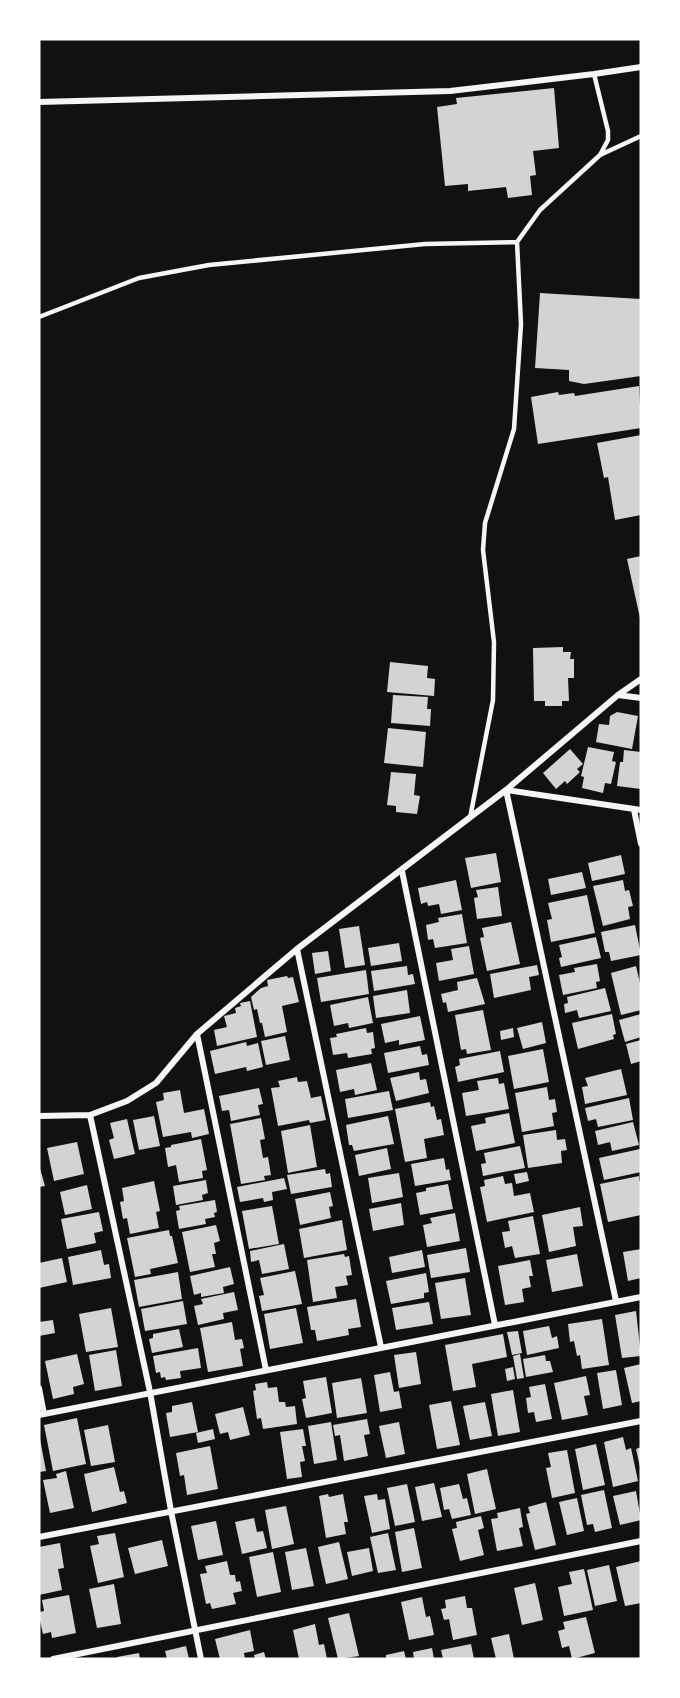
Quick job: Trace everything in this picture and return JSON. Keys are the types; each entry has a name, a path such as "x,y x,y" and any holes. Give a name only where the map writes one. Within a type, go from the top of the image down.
{"street":[{"path":"39,102 450,91 641,67"},
{"path":"39,1116 90,1114 127,1101 156,1083 197,1034 297,949 506,790 618,695 641,679"},
{"path":"618,695 641,698"},
{"path":"506,790 637,810 641,844"},
{"path":"506,790 616,1301"},
{"path":"402,871 495,1325"},
{"path":"297,949 381,1347"},
{"path":"197,1034 266,1370"},
{"path":"90,1114 150,1392 201,1659"},
{"path":"39,1388 42,1414 641,1297"},
{"path":"39,1537 641,1420"},
{"path":"53,1659 641,1541"}],"lane":[{"path":"594,74 608,131 608,140 600,155"},
{"path":"470,818 493,692 494,642 483,550 485,523 514,429 521,324 516,242 540,210 600,155 641,136"},
{"path":"39,317 139,278 208,265 425,244 516,242"}],"building":[{"path":"554,88 559,148 533,151 536,175 530,176 532,195 508,198 506,187 468,191 468,184 445,186 437,107 457,104 456,98"},
{"path":"540,293 641,299 641,376 584,384 569,381 569,370 535,368"},
{"path":"639,386 641,428 538,444 531,397 558,392 559,395 574,393 575,396"},
{"path":"641,435 641,515 615,520 608,477 604,478 597,443"},
{"path":"641,556 641,618 640,618 627,559"},
{"path":"563,647 563,652 571,652 570,659 574,659 574,678 568,678 569,701 562,701 562,706 545,706 545,701 534,701 533,648"},
{"path":"390,662 428,666 427,678 435,679 434,696 387,692"},
{"path":"393,695 428,697 427,709 431,709 430,726 391,723"},
{"path":"617,712 638,716 632,749 596,742 599,724 609,725 610,716"},
{"path":"388,728 426,732 423,767 384,763"},
{"path":"588,747 614,752 612,761 616,762 611,784 605,783 603,793 582,788 584,777 581,776"},
{"path":"570,749 583,764 577,769 580,772 567,784 565,781 556,789 543,773"},
{"path":"624,750 641,752 641,789 617,786"},
{"path":"391,772 416,774 414,795 420,796 417,814 396,812 396,806 387,805"},
{"path":"496,853 501,882 471,888 465,858"},
{"path":"621,855 625,874 592,881 588,863"},
{"path":"582,872 586,888 551,895 548,879"},
{"path":"456,880 462,910 441,914 439,904 428,906 427,902 421,904 418,888"},
{"path":"623,880 625,891 629,890 633,906 628,907 630,919 603,926 593,886"},
{"path":"498,887 502,916 477,919 474,898 478,897 476,890"},
{"path":"587,895 595,933 551,942 547,920 552,919 548,903"},
{"path":"462,914 467,943 435,948 433,939 428,940 426,925 439,922 438,918"},
{"path":"511,922 520,964 487,971 480,938 484,937 482,928"},
{"path":"635,925 641,955 611,961 609,952 605,952 601,932"},
{"path":"359,926 365,965 345,968 339,929"},
{"path":"596,937 601,958 561,967 559,958 562,957 559,945"},
{"path":"399,943 402,961 371,966 368,948"},
{"path":"469,946 474,974 439,981 436,963 453,960 451,949"},
{"path":"328,951 331,971 315,974 312,953"},
{"path":"597,964 600,981 596,982 597,988 563,995 559,975 575,972 574,968"},
{"path":"537,965 539,975 529,977 531,990 494,998 490,974"},
{"path":"407,966 408,975 413,974 415,984 374,991 371,971"},
{"path":"636,966 641,982 641,1010 621,1015 611,973"},
{"path":"366,970 369,994 321,1002 317,978"},
{"path":"287,976 288,978 293,977 299,1002 282,1006 287,1032 265,1037 251,997 261,988 268,986 267,980"},
{"path":"477,978 485,1004 448,1012 441,994 458,990 457,982"},
{"path":"605,988 611,1011 579,1018 577,1010 565,1013 564,1004 568,1003 567,997"},
{"path":"407,990 410,1013 376,1018 373,996"},
{"path":"368,997 373,1023 349,1028 348,1023 334,1026 330,1005"},
{"path":"250,1001 257,1037 217,1046 214,1030 227,1027 224,1016 236,1013 235,1008 241,1006 240,1003"},
{"path":"483,1010 491,1050 467,1054 466,1049 461,1050 455,1015"},
{"path":"612,1014 616,1034 613,1035 614,1039 578,1049 572,1023"},
{"path":"641,1014 641,1037 625,1042 619,1020"},
{"path":"420,1016 425,1040 399,1045 399,1040 385,1043 381,1024"},
{"path":"542,1022 546,1043 523,1049 517,1028"},
{"path":"366,1028 367,1033 373,1032 375,1048 371,1049 372,1054 348,1058 347,1053 333,1055 330,1038 337,1037 336,1034"},
{"path":"513,1028 514,1037 501,1040 500,1031"},
{"path":"285,1036 290,1060 266,1065 261,1041"},
{"path":"641,1040 641,1061 631,1064 626,1044"},
{"path":"246,1042 247,1046 258,1043 263,1067 247,1071 246,1067 215,1074 210,1051"},
{"path":"420,1046 422,1055 427,1054 429,1065 388,1073 384,1053"},
{"path":"543,1049 549,1082 514,1089 508,1056"},
{"path":"500,1051 504,1072 458,1082 455,1067 460,1065 459,1059"},
{"path":"371,1063 377,1090 355,1095 354,1089 340,1092 336,1070"},
{"path":"621,1069 627,1095 585,1104 582,1087 588,1086 585,1078"},
{"path":"419,1072 420,1080 426,1079 429,1093 396,1101 390,1078"},
{"path":"297,1077 298,1082 307,1081 311,1098 321,1096 326,1120 310,1123 309,1120 278,1126 271,1088 280,1087 278,1081"},
{"path":"498,1078 499,1084 504,1083 509,1109 466,1116 462,1093 479,1090 477,1081"},
{"path":"547,1087 549,1100 555,1099 557,1112 552,1113 554,1126 522,1132 515,1093"},
{"path":"259,1088 263,1104 258,1105 260,1115 231,1121 229,1110 222,1111 219,1096"},
{"path":"180,1090 184,1113 204,1109 209,1134 192,1138 191,1132 163,1137 156,1102 164,1100 163,1093"},
{"path":"389,1091 393,1110 348,1118 345,1099"},
{"path":"629,1098 633,1120 598,1127 596,1119 588,1121 585,1108"},
{"path":"430,1102 431,1107 434,1106 437,1120 441,1119 444,1135 424,1139 427,1158 405,1162 395,1109"},
{"path":"509,1113 515,1143 476,1151 471,1126 486,1123 485,1118"},
{"path":"154,1116 160,1146 139,1150 133,1120"},
{"path":"388,1116 394,1144 354,1151 352,1145 349,1145 346,1125"},
{"path":"261,1118 265,1139 260,1140 263,1158 268,1157 271,1175 264,1176 265,1180 241,1184 230,1124"},
{"path":"127,1119 135,1154 114,1159 109,1140 114,1138 110,1123"},
{"path":"633,1122 639,1145 612,1151 610,1142 598,1145 595,1131"},
{"path":"310,1125 317,1167 288,1173 281,1131"},
{"path":"556,1130 557,1140 565,1139 567,1150 561,1151 562,1163 528,1168 523,1135"},
{"path":"201,1139 207,1170 202,1171 203,1178 179,1182 176,1165 168,1167 165,1148"},
{"path":"77,1142 84,1174 54,1181 47,1148"},
{"path":"520,1146 525,1168 483,1176 481,1164 486,1163 484,1153"},
{"path":"387,1148 391,1169 359,1176 355,1155"},
{"path":"640,1149 641,1172 604,1180 599,1158"},
{"path":"444,1158 451,1180 415,1186 411,1164"},
{"path":"39,1165 45,1186 39,1187"},
{"path":"325,1169 326,1174 330,1173 332,1187 291,1194 287,1175"},
{"path":"527,1172 529,1181 516,1184 514,1174"},
{"path":"399,1173 403,1197 372,1203 368,1178"},
{"path":"503,1176 505,1184 512,1183 514,1196 530,1193 534,1212 487,1222 480,1187 485,1186 484,1180"},
{"path":"639,1176 641,1215 608,1222 600,1184"},
{"path":"284,1178 287,1189 272,1192 273,1200 264,1202 263,1198 240,1202 237,1187"},
{"path":"206,1180 208,1193 202,1195 203,1200 176,1205 173,1186"},
{"path":"154,1181 160,1211 156,1212 159,1228 130,1234 127,1218 123,1219 120,1202 124,1201 122,1188"},
{"path":"448,1184 453,1209 420,1215 416,1193 426,1191 426,1188"},
{"path":"87,1185 92,1209 65,1215 60,1192"},
{"path":"330,1192 333,1206 329,1207 331,1218 300,1225 295,1199"},
{"path":"215,1200 217,1212 214,1213 215,1217 205,1219 206,1224 179,1229 176,1211 180,1210 179,1206"},
{"path":"401,1203 404,1225 373,1231 369,1209"},
{"path":"272,1206 279,1244 249,1249 242,1211"},
{"path":"580,1207 583,1226 573,1227 576,1246 549,1252 542,1215"},
{"path":"99,1212 103,1231 94,1233 96,1243 67,1249 61,1219"},
{"path":"455,1213 460,1241 427,1247 423,1225 432,1223 430,1218"},
{"path":"533,1216 540,1254 515,1258 512,1246 505,1248 502,1232 510,1231 508,1221"},
{"path":"342,1220 347,1250 304,1258 299,1229"},
{"path":"216,1225 220,1241 214,1243 216,1254 212,1254 215,1267 190,1272 182,1232"},
{"path":"169,1230 178,1263 150,1269 151,1274 135,1277 127,1238"},
{"path":"284,1244 289,1269 262,1274 259,1260 251,1262 250,1251"},
{"path":"466,1248 470,1272 431,1278 427,1255"},
{"path":"641,1249 641,1278 628,1281 623,1252"},
{"path":"101,1250 104,1265 109,1264 111,1278 73,1285 68,1257"},
{"path":"422,1250 425,1267 392,1273 389,1257"},
{"path":"344,1254 345,1257 349,1256 352,1275 346,1276 348,1285 335,1287 337,1298 313,1302 307,1260"},
{"path":"577,1254 583,1286 552,1292 546,1260"},
{"path":"62,1258 67,1282 39,1288 39,1263"},
{"path":"530,1260 533,1276 529,1276 531,1287 522,1289 524,1302 505,1305 498,1266"},
{"path":"230,1267 234,1284 223,1287 224,1293 201,1297 201,1293 194,1295 190,1276"},
{"path":"295,1271 302,1304 262,1311 259,1296 264,1295 260,1278"},
{"path":"178,1272 182,1299 139,1307 134,1280"},
{"path":"426,1273 429,1292 424,1293 424,1298 391,1304 386,1281"},
{"path":"465,1278 471,1315 441,1319 435,1283"},
{"path":"234,1292 238,1310 223,1313 224,1319 198,1325 194,1306 203,1304 201,1299"},
{"path":"356,1299 361,1327 348,1329 349,1335 317,1341 315,1330 311,1330 307,1307"},
{"path":"183,1301 187,1324 145,1331 141,1309"},
{"path":"429,1302 433,1324 396,1330 392,1308"},
{"path":"111,1308 118,1347 86,1352 79,1314"},
{"path":"296,1308 303,1343 270,1349 264,1314"},
{"path":"636,1311 641,1356 622,1358 615,1315"},
{"path":"602,1319 609,1365 582,1369 580,1355 577,1356 574,1341 570,1342 568,1324"},
{"path":"53,1320 55,1333 39,1336 39,1322"},
{"path":"232,1322 235,1340 242,1339 244,1348 240,1349 243,1366 208,1372 200,1328"},
{"path":"549,1326 552,1338 557,1336 559,1348 527,1355 523,1331"},
{"path":"179,1329 183,1347 152,1353 149,1339 153,1338 153,1334"},
{"path":"518,1331 522,1353 512,1355 507,1332"},
{"path":"503,1334 507,1357 472,1364 476,1387 453,1391 445,1345"},
{"path":"198,1348 201,1368 180,1371 181,1378 166,1380 165,1377 161,1378 160,1372 156,1373 153,1356"},
{"path":"116,1350 122,1386 95,1391 89,1355"},
{"path":"416,1352 421,1384 399,1388 394,1355"},
{"path":"77,1354 84,1384 73,1387 74,1394 53,1399 45,1361"},
{"path":"520,1354 524,1378 517,1379 513,1356"},
{"path":"545,1355 546,1361 550,1361 553,1372 526,1377 523,1359"},
{"path":"641,1364 641,1401 632,1403 624,1368"},
{"path":"513,1367 515,1379 507,1381 505,1369"},
{"path":"616,1370 622,1405 603,1409 597,1373"},
{"path":"390,1372 394,1392 399,1391 402,1408 380,1412 374,1375"},
{"path":"586,1376 590,1395 584,1396 588,1415 562,1420 554,1383"},
{"path":"326,1377 332,1413 306,1418 302,1399 306,1398 303,1381"},
{"path":"361,1378 367,1413 337,1418 332,1383"},
{"path":"267,1382 268,1388 277,1387 279,1402 285,1402 286,1407 295,1406 297,1424 263,1429 261,1418 257,1419 253,1391 256,1390 255,1384"},
{"path":"545,1384 552,1419 536,1422 534,1412 528,1413 526,1398 531,1397 529,1387"},
{"path":"513,1390 520,1432 498,1436 491,1394"},
{"path":"451,1401 460,1445 437,1449 429,1405"},
{"path":"192,1402 198,1432 170,1437 166,1413 172,1412 172,1406"},
{"path":"485,1402 492,1436 470,1440 463,1406"},
{"path":"243,1407 250,1435 230,1440 228,1432 220,1434 215,1414"},
{"path":"77,1418 86,1464 53,1471 44,1425"},
{"path":"367,1419 370,1434 364,1435 368,1456 344,1461 340,1435 335,1436 333,1425"},
{"path":"331,1422 337,1460 314,1464 308,1426"},
{"path":"399,1422 405,1454 386,1458 379,1426"},
{"path":"108,1425 115,1462 91,1466 84,1430"},
{"path":"213,1429 215,1439 198,1443 196,1433"},
{"path":"303,1429 306,1446 302,1446 305,1461 300,1462 302,1477 287,1479 280,1432"},
{"path":"623,1437 626,1450 631,1448 638,1481 613,1487 604,1442"},
{"path":"39,1440 46,1471 39,1472"},
{"path":"596,1444 605,1485 583,1490 575,1449"},
{"path":"210,1446 218,1489 187,1495 184,1475 180,1476 176,1453"},
{"path":"641,1447 641,1467 640,1467 636,1449"},
{"path":"567,1450 575,1493 552,1498 546,1468 551,1467 548,1453"},
{"path":"114,1467 120,1492 124,1491 127,1503 92,1512 84,1474"},
{"path":"487,1469 496,1509 475,1514 467,1474"},
{"path":"66,1471 74,1508 50,1513 43,1480 57,1478 56,1474"},
{"path":"434,1483 442,1517 422,1521 415,1487"},
{"path":"407,1484 415,1522 395,1526 387,1488"},
{"path":"459,1484 463,1499 467,1498 471,1515 452,1519 449,1509 444,1510 440,1488"},
{"path":"604,1490 612,1528 595,1532 593,1524 587,1525 581,1495"},
{"path":"636,1491 641,1520 620,1525 613,1496"},
{"path":"328,1494 329,1497 343,1494 348,1522 344,1522 346,1534 326,1538 319,1496"},
{"path":"377,1494 378,1500 385,1499 390,1529 372,1533 364,1496"},
{"path":"577,1498 584,1531 567,1535 559,1502"},
{"path":"546,1502 556,1545 535,1550 526,1514 530,1513 528,1507"},
{"path":"286,1506 294,1544 272,1549 265,1510"},
{"path":"520,1508 523,1527 519,1528 523,1546 497,1551 491,1519 498,1518 497,1513"},
{"path":"481,1516 484,1528 478,1530 484,1555 460,1561 452,1529 457,1528 456,1522"},
{"path":"254,1518 257,1532 263,1531 267,1548 242,1554 235,1522"},
{"path":"216,1521 223,1555 198,1560 191,1526"},
{"path":"414,1528 422,1568 402,1572 395,1532"},
{"path":"115,1533 124,1577 98,1583 90,1546 99,1544 97,1536"},
{"path":"388,1533 396,1570 378,1573 370,1537"},
{"path":"162,1540 168,1566 135,1574 128,1548"},
{"path":"339,1542 348,1579 326,1584 318,1547"},
{"path":"60,1543 64,1568 58,1569 62,1590 39,1595 39,1547"},
{"path":"306,1548 314,1586 292,1590 285,1552"},
{"path":"369,1548 373,1571 352,1576 347,1552"},
{"path":"273,1552 281,1592 257,1597 249,1557"},
{"path":"227,1561 230,1575 235,1575 236,1582 240,1581 242,1591 233,1593 236,1604 212,1609 210,1603 206,1604 200,1574 207,1573 205,1566"},
{"path":"641,1561 641,1603 625,1606 616,1567"},
{"path":"609,1565 617,1601 595,1606 587,1570"},
{"path":"584,1569 593,1610 564,1616 558,1587 572,1584 569,1572"},
{"path":"535,1583 543,1620 522,1625 514,1588"},
{"path":"114,1584 121,1624 97,1628 89,1589"},
{"path":"69,1595 76,1633 52,1638 51,1632 43,1634 39,1616 39,1612 44,1611 42,1600"},
{"path":"465,1596 467,1608 472,1608 477,1635 453,1640 449,1619 444,1620 441,1609 446,1608 445,1600"},
{"path":"422,1597 426,1617 430,1616 434,1635 409,1640 401,1602"},
{"path":"349,1613 359,1656 338,1659 328,1618"},
{"path":"586,1617 595,1653 572,1659 569,1646 562,1648 558,1631 565,1629 563,1622"},
{"path":"315,1624 319,1645 324,1644 327,1659 299,1659 293,1630"},
{"path":"250,1630 254,1651 244,1653 245,1659 220,1659 215,1639"},
{"path":"509,1634 514,1659 496,1659 491,1638"},
{"path":"471,1644 474,1659 443,1659 441,1650"},
{"path":"186,1646 189,1659 167,1659 165,1651"},
{"path":"432,1648 434,1659 414,1659 413,1652"},
{"path":"404,1651 406,1659 386,1659 386,1655"},
{"path":"264,1652 266,1659 255,1659 254,1655"},
{"path":"139,1653 140,1659 117,1659 117,1657"}]}
